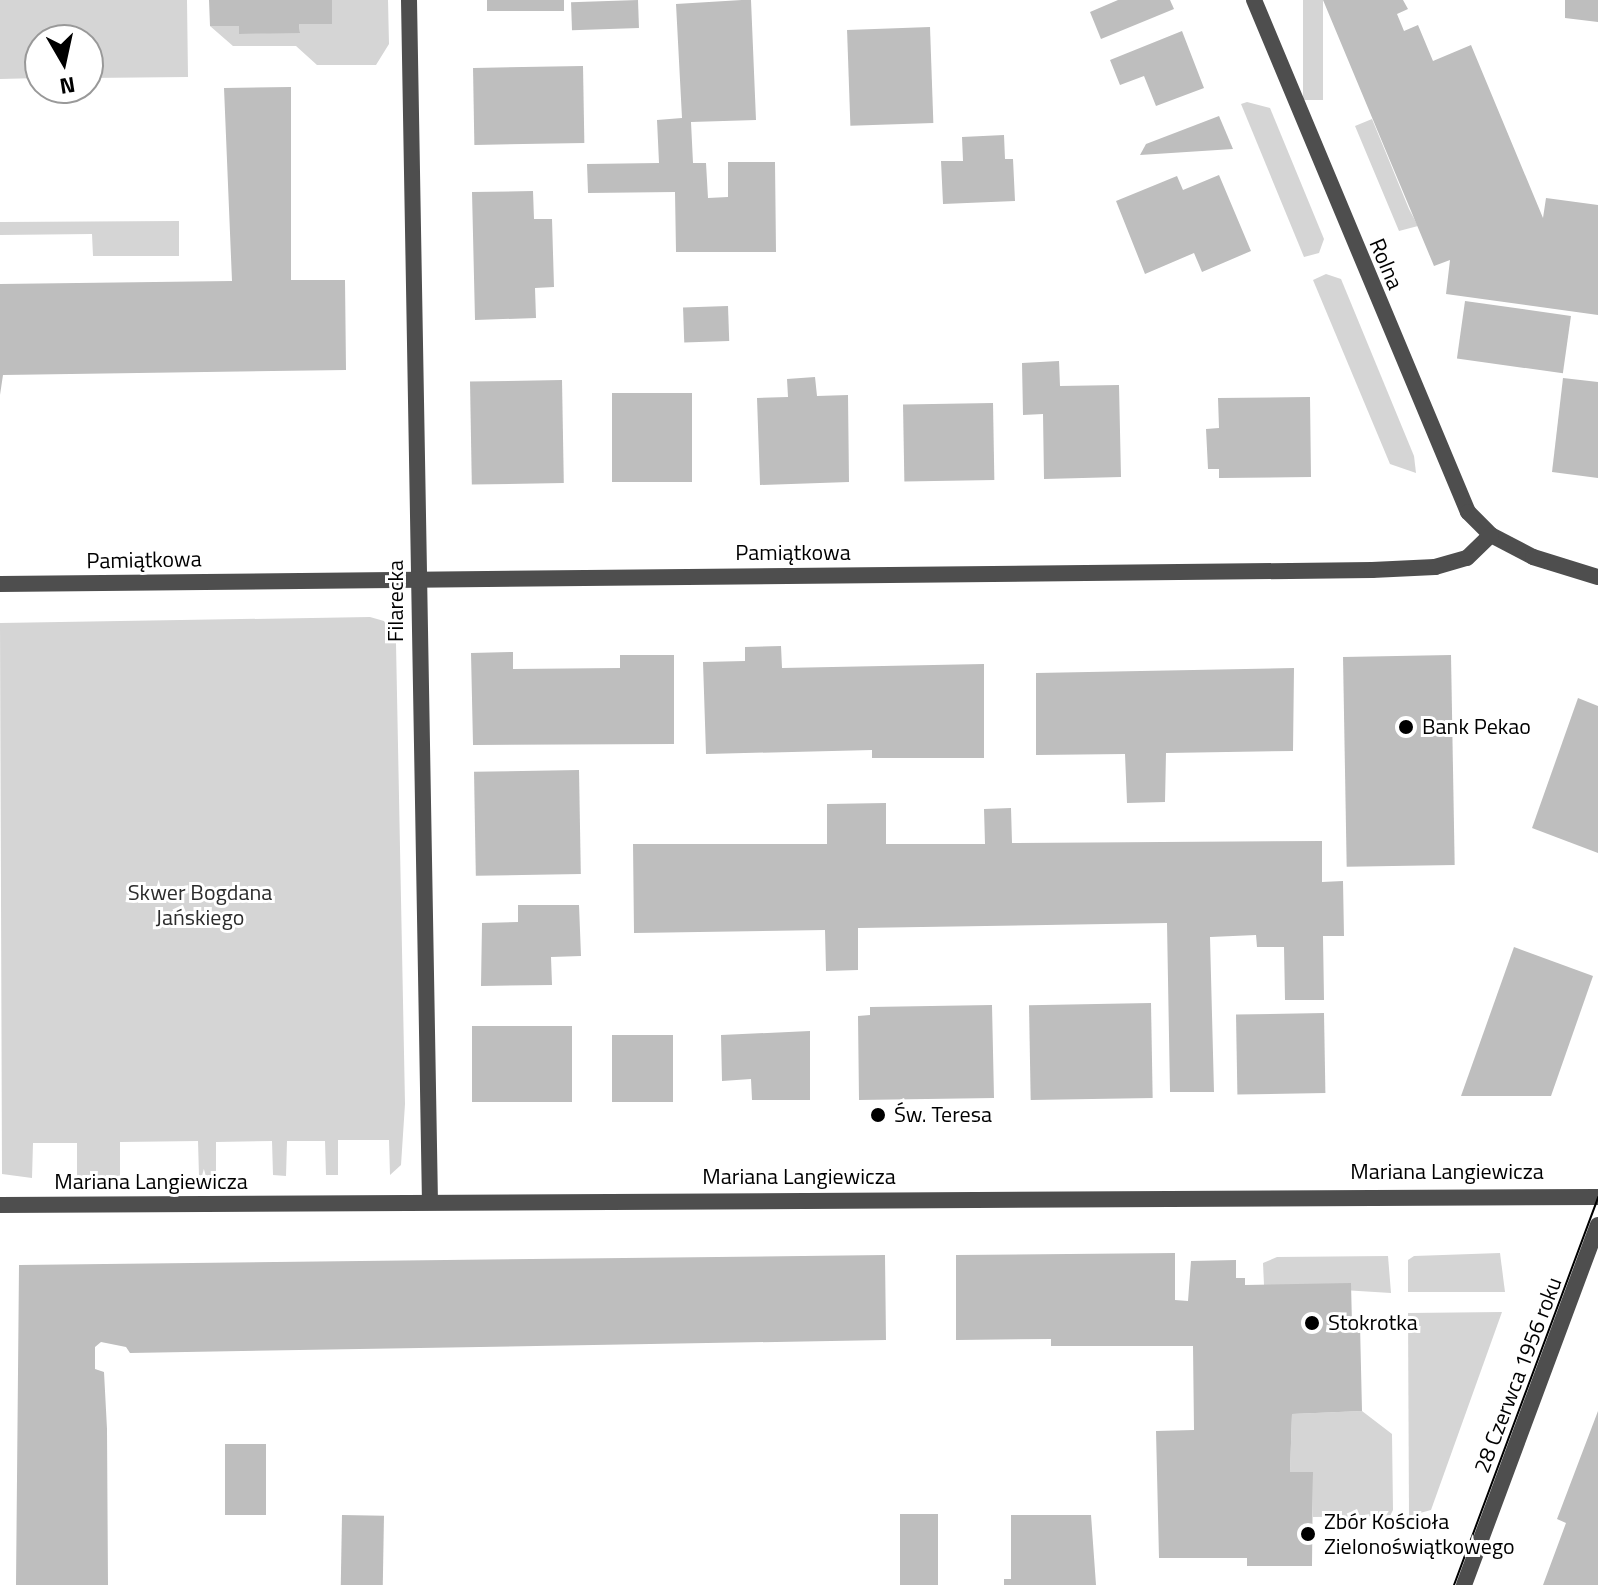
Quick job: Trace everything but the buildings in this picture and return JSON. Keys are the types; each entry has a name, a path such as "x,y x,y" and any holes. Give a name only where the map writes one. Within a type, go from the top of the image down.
{"street":[{"name":"Filarecka","path":"409,0 430,1202"},
{"name":"Rolna","path":"1254,0 1457,492 1491,535"},
{"name":"Pamiątkowa","path":"0,584 1372,570 1435,567 1467,558 1491,535"},
{"path":"1491,535 1533,557 1598,575"},
{"name":"Mariana Langiewicza","path":"0,1205 1598,1197"},
{"name":"28 Czerwca 1956 roku","path":"1464,1585 1598,1225"}],"green space":[{"path":"0,0 187,0 188,77 104,78 104,24 24,24 24,78 0,79"},
{"path":"332,0 388,0 389,44 376,65 317,65 296,46 233,46 210,26 239,26 239,34 300,32 299,24 332,24"},
{"path":"1303,0 1323,0 1323,100 1303,100"},
{"path":"1247,102 1270,108 1324,239 1319,253 1304,257 1241,104"},
{"path":"1372,119 1418,226 1399,231 1355,126"},
{"path":"179,221 179,256 93,256 92,234 0,235 0,222"},
{"path":"1326,274 1341,279 1414,456 1416,473 1390,464 1313,280"},
{"name":"Skwer Bogdana Jańskiego","path":"370,617 384,621 396,643 405,1104 401,1165 390,1175 389,1140 338,1140 338,1175 326,1175 325,1141 287,1141 286,1176 273,1175 272,1141 216,1142 216,1176 199,1176 198,1141 120,1142 120,1177 77,1177 77,1143 33,1143 32,1178 2,1174 0,623"},
{"path":"1500,1253 1505,1292 1408,1292 1408,1260 1414,1256"},
{"path":"1388,1256 1391,1293 1264,1285 1263,1263 1277,1257"},
{"path":"1502,1312 1431,1510 1409,1516 1408,1313"},
{"path":"1362,1411 1392,1434 1393,1510 1390,1516 1313,1517 1313,1472 1290,1472 1292,1414"}],"tram line":[{"path":"1454,1585 1598,1197"}],"place":[{"name":"Bank Pekao","path":"1406,727"},
{"name":"Św. Teresa","path":"878,1115"},
{"name":"Stokrotka","path":"1312,1323"},
{"name":"Zbór Kościoła Zielonoświątkowego","path":"1308,1534"}]}
